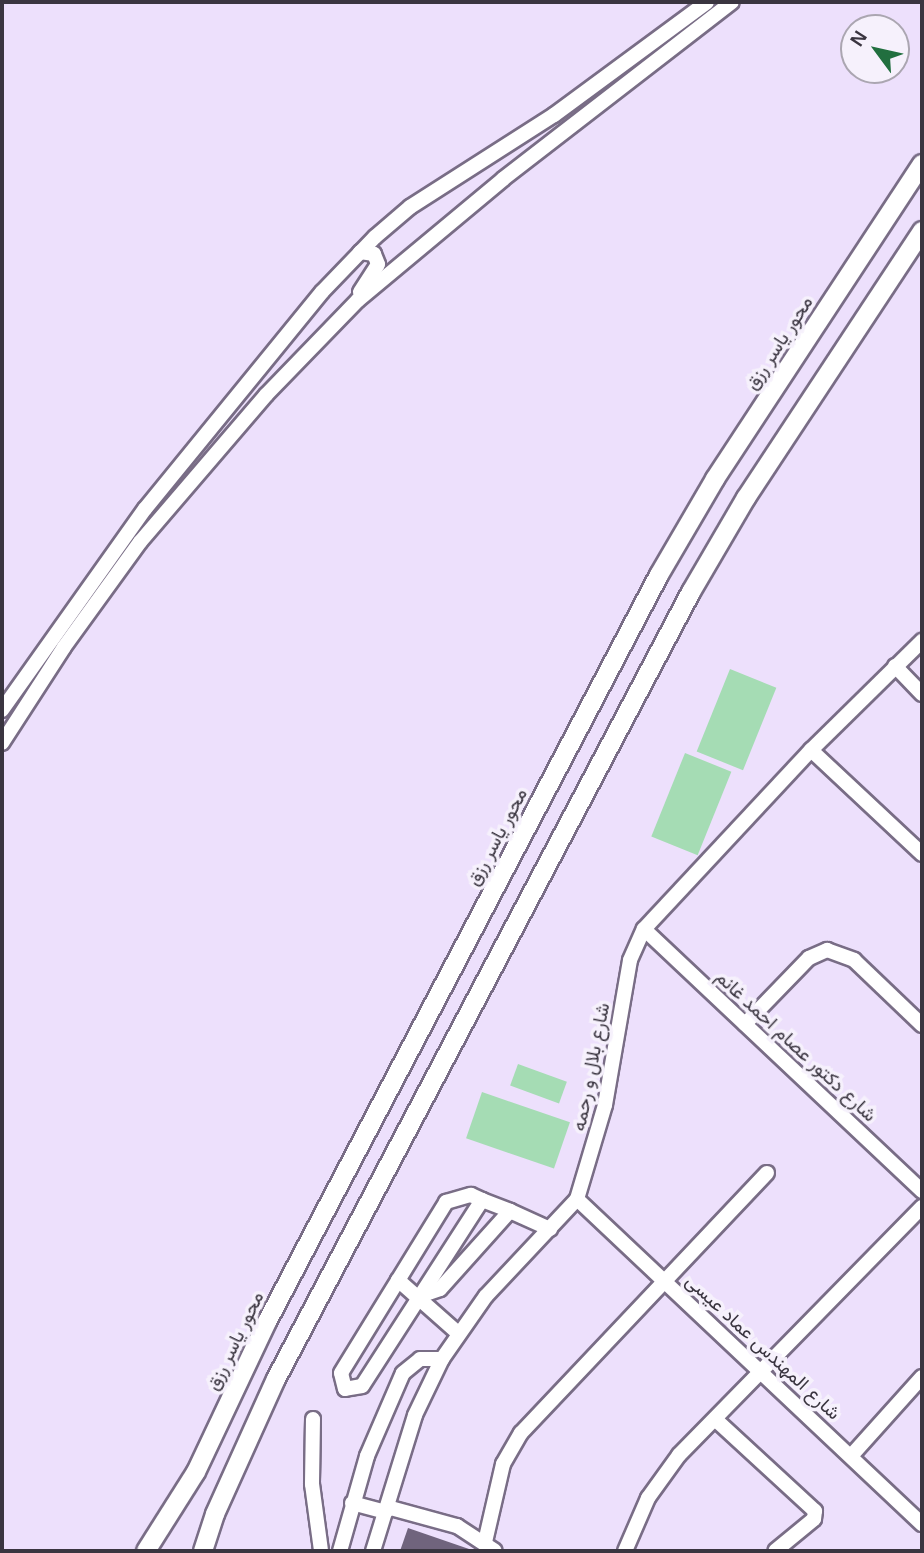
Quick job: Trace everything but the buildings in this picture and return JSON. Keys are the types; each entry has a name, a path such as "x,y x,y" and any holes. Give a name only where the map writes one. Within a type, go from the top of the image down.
{"main road":[{"name":"محور ياسر رزق","path":"146,1551 190,1483 268,1320 659,575 715,479 922,164"},
{"path":"204,1551 215,1514 276,1379 691,593 746,498 922,231"}],"street":[{"path":"2,710 145,509 322,292 360,252 410,207 537,128 707,2"},
{"path":"2,743 77,627 140,542 265,395 358,300 495,186 732,2"},
{"path":"358,300 378,264 374,254 360,252"},
{"name":"شارع بلال و رحمه","path":"373,1551 415,1415 442,1359 486,1296 577,1199 605,1105 630,960 644,929 811,750 922,641"},
{"path":"895,666 922,694"},
{"path":"811,750 922,854"},
{"name":"شارع دكتور عصام احمد غانم","path":"644,929 922,1191"},
{"path":"745,1024 808,958 827,950 853,960 922,1025"},
{"path":"352,1503 457,1526 490,1547 500,1476 514,1443 767,1173"},
{"path":"482,1200 362,1386 345,1389 341,1373 446,1202 462,1195 482,1200 550,1229"},
{"name":"شارع المهندس عماد عيسى","path":"577,1199 922,1524"},
{"path":"625,1551 636,1522 662,1476 922,1207"},
{"path":"420,1296 440,1289 510,1211"},
{"path":"398,1280 420,1296 458,1333"},
{"path":"340,1551 352,1503 377,1428 402,1373 419,1359 442,1359"},
{"path":"851,1456 922,1377"},
{"path":"313,1419 312,1484 321,1551"},
{"path":"715,1419 814,1511 814,1519 775,1551"}],"green space":[{"path":"730,669 776,688 743,770 697,752"},
{"path":"685,753 731,772 698,855 651,836"},
{"path":"518,1064 567,1082 559,1103 510,1086"},
{"path":"482,1092 570,1122 554,1169 466,1138"}]}
